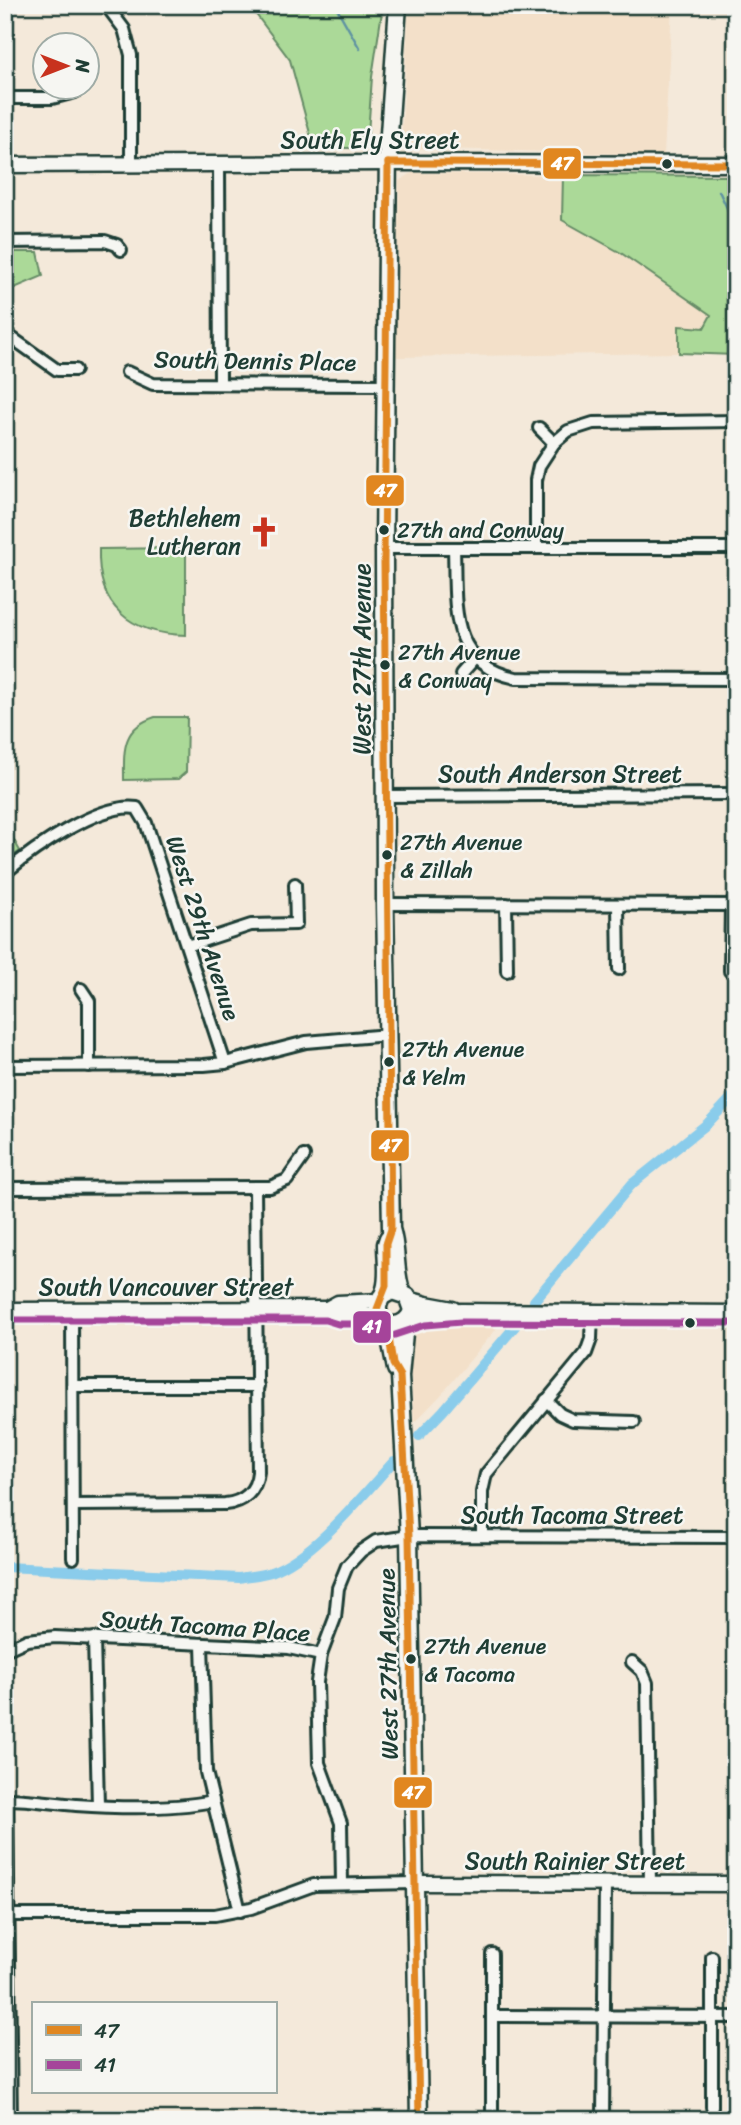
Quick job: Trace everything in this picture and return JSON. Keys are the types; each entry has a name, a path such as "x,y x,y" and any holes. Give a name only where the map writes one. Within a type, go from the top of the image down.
{"main road":[{"name":"West 27th Avenue","path":"398,5 388,163 384,548 385,904 391,1229 397,1249 398,1281 412,1310 406,1321 400,1376 409,1536 419,2120"},
{"name":"West 27th Avenue","path":"391,1229 386,1244 386,1286 377,1309 384,1322 393,1364 400,1376"},
{"path":"380,1299 392,1291 405,1296"},
{"path":"384,1322 398,1325 406,1321"}],"street":[{"path":"106,5 124,29 131,55 131,164"},
{"path":"5,99 32,98"},
{"path":"219,163 220,384"},
{"name":"South Ely Street","path":"5,165 736,164"},
{"path":"5,242 105,241 117,245 121,250"},
{"path":"5,333 57,370 75,370"},
{"name":"South Dennis Place","path":"127,372 153,384 385,384"},
{"path":"536,548 536,480 539,466 554,443 568,431 593,423 736,421"},
{"path":"538,428 554,443"},
{"path":"384,548 736,548"},
{"path":"454,548 457,624 465,644 476,657 501,675 516,678 736,679"},
{"path":"461,674 476,657"},
{"name":"South Anderson Street","path":"385,796 736,794"},
{"name":"West 29th Avenue","path":"5,873 29,854 79,823 116,808 137,807 146,823 225,1063"},
{"path":"187,946 251,925 296,924 296,884"},
{"path":"385,904 733,905 730,971"},
{"path":"506,905 507,971"},
{"path":"618,905 619,969"},
{"path":"81,989 89,1001 89,1066"},
{"path":"5,1066 197,1066 225,1063 306,1042 388,1035"},
{"path":"5,1188 270,1187 287,1180 304,1156"},
{"path":"73,1505 225,1504 239,1501 249,1494 257,1480 258,1472 258,1386 254,1310 255,1188"},
{"path":"405,1296 426,1304 461,1311"},
{"name":"South Vancouver Street","path":"327,1309 338,1303 380,1299"},
{"name":"South Vancouver Street","path":"5,1311 327,1309 339,1314 369,1314 384,1322"},
{"path":"72,1310 73,1558"},
{"path":"406,1321 422,1315 461,1311 736,1313"},
{"path":"482,1536 482,1492 486,1474 586,1353 591,1339 592,1312"},
{"path":"73,1386 258,1386"},
{"path":"546,1400 561,1414 573,1420 634,1422"},
{"name":"South Tacoma Street","path":"409,1536 736,1537"},
{"name":"South Tacoma Place","path":"5,1650 41,1637 289,1648 321,1655 335,1618 338,1588 347,1566 360,1550 376,1541 409,1536"},
{"path":"94,1638 98,1805"},
{"path":"202,1644 205,1762 240,1911"},
{"path":"321,1655 317,1682 319,1763 341,1823 342,1882"},
{"path":"632,1662 642,1671 647,1683 650,1884"},
{"path":"11,2120 8,2100 9,1915 6,1799 70,1804 188,1806 213,1801"},
{"path":"9,1915 201,1916 240,1911 306,1886 342,1882 415,1883"},
{"name":"South Rainier Street","path":"415,1883 736,1884"},
{"path":"603,2120 605,1883"},
{"path":"492,1954 492,2117"},
{"path":"712,1957 712,2106"},
{"path":"493,2016 736,2017"}],"shaded area":[{"path":"409,5 672,5 664,155 404,148 401,143"},
{"path":"412,173 563,175 562,220 621,253 711,315 704,328 679,326 679,353 396,357 399,181"},
{"path":"427,1320 503,1321 414,1423 408,1329 414,1323"}],"green space":[{"path":"249,5 383,5 372,77 367,148 314,148 290,60"},
{"path":"563,175 736,176 736,355 679,353 679,326 704,328 711,315 621,253 562,220"},
{"path":"5,252 38,252 43,276 5,292"},
{"path":"181,548 186,554 186,635 148,629 133,623 111,601 104,587 99,549"},
{"path":"155,717 187,717 186,772 178,779 124,780 125,750 130,734 136,727"},
{"path":"5,824 20,851 5,862"}],"waterway":[{"path":"335,5 360,49"},
{"path":"719,191 727,208 736,243"},
{"path":"534,1301 632,1184 707,1124 736,1093"},
{"path":"419,1436 517,1324"},
{"path":"5,1567 239,1578 271,1572 288,1564 321,1539 394,1461"}],"transit line":[{"name":"47","path":"388,163 384,563 391,1229 386,1244 386,1286 377,1309 387,1324 393,1364 400,1376 409,1536 419,2120"},
{"name":"47","path":"388,163 736,164"},
{"name":"41","path":"5,1320 325,1320 338,1324 366,1324 392,1336 425,1325 461,1322 736,1323"}],"place":[{"name":"27th and Conway","path":"384,530"},
{"name":"Bethlehem Lutheran","path":"264,532"},
{"name":"27th Avenue & Conway","path":"385,665"},
{"name":"27th Avenue & Zillah","path":"387,855"},
{"name":"27th Avenue & Yelm","path":"389,1062"},
{"name":"27th Avenue & Tacoma","path":"411,1659"}]}
